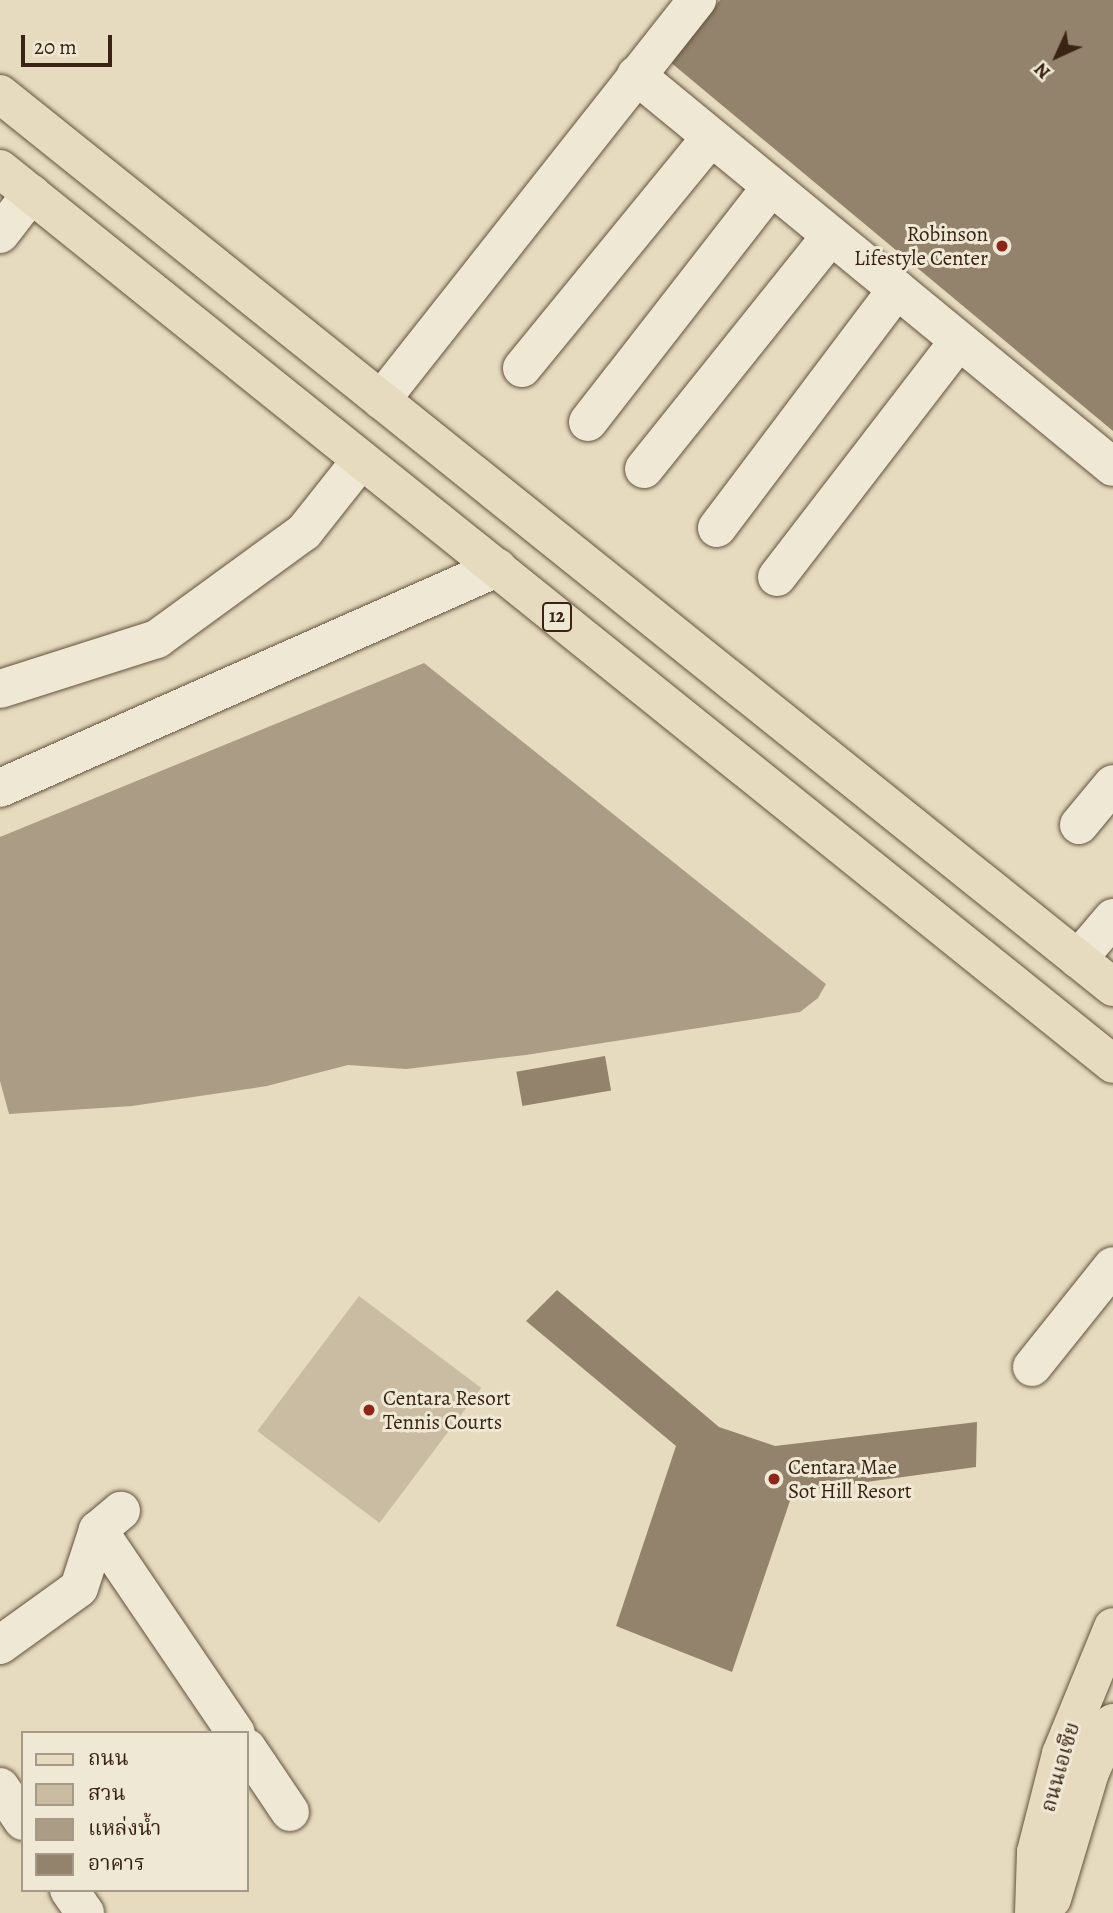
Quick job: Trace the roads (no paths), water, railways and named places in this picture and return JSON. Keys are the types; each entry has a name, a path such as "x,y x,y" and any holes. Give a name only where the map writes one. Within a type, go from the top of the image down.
{"main road":[{"path":"0,94 1113,987"},
{"name":"12","path":"0,169 1113,1064"},
{"name":"ถนนเอเซีย","path":"1034,1913 1036,1852 1060,1754 1113,1627"},
{"name":"ถนนเอเซีย","path":"1049,1913 1090,1772 1113,1723"}],"street":[{"path":"381,400 697,0"},
{"path":"636,75 1113,467"},
{"path":"522,368 711,137"},
{"path":"588,422 771,187"},
{"path":"0,234 31,194"},
{"path":"644,468 831,236"},
{"path":"717,527 897,289"},
{"path":"777,577 959,341"},
{"path":"0,689 157,639 304,532 361,460"},
{"path":"0,788 497,568"},
{"path":"1080,825 1113,783"},
{"path":"1078,959 1113,918"},
{"path":"1032,1367 1113,1266"},
{"path":"0,1645 79,1588 109,1520 235,1731"},
{"path":"248,1749 290,1812"},
{"path":"0,1787 21,1818"},
{"path":"70,1892 85,1913"}],"water":[{"path":"424,663 826,984 818,998 800,1012 526,1055 406,1069 348,1065 267,1086 132,1106 9,1114 0,1081 0,837"}],"place":[{"name":"Robinson Lifestyle Center","path":"1002,246"},
{"name":"Centara Resort Tennis Courts","path":"369,1410"},
{"name":"Centara Mae Sot Hill Resort","path":"774,1479"}]}
